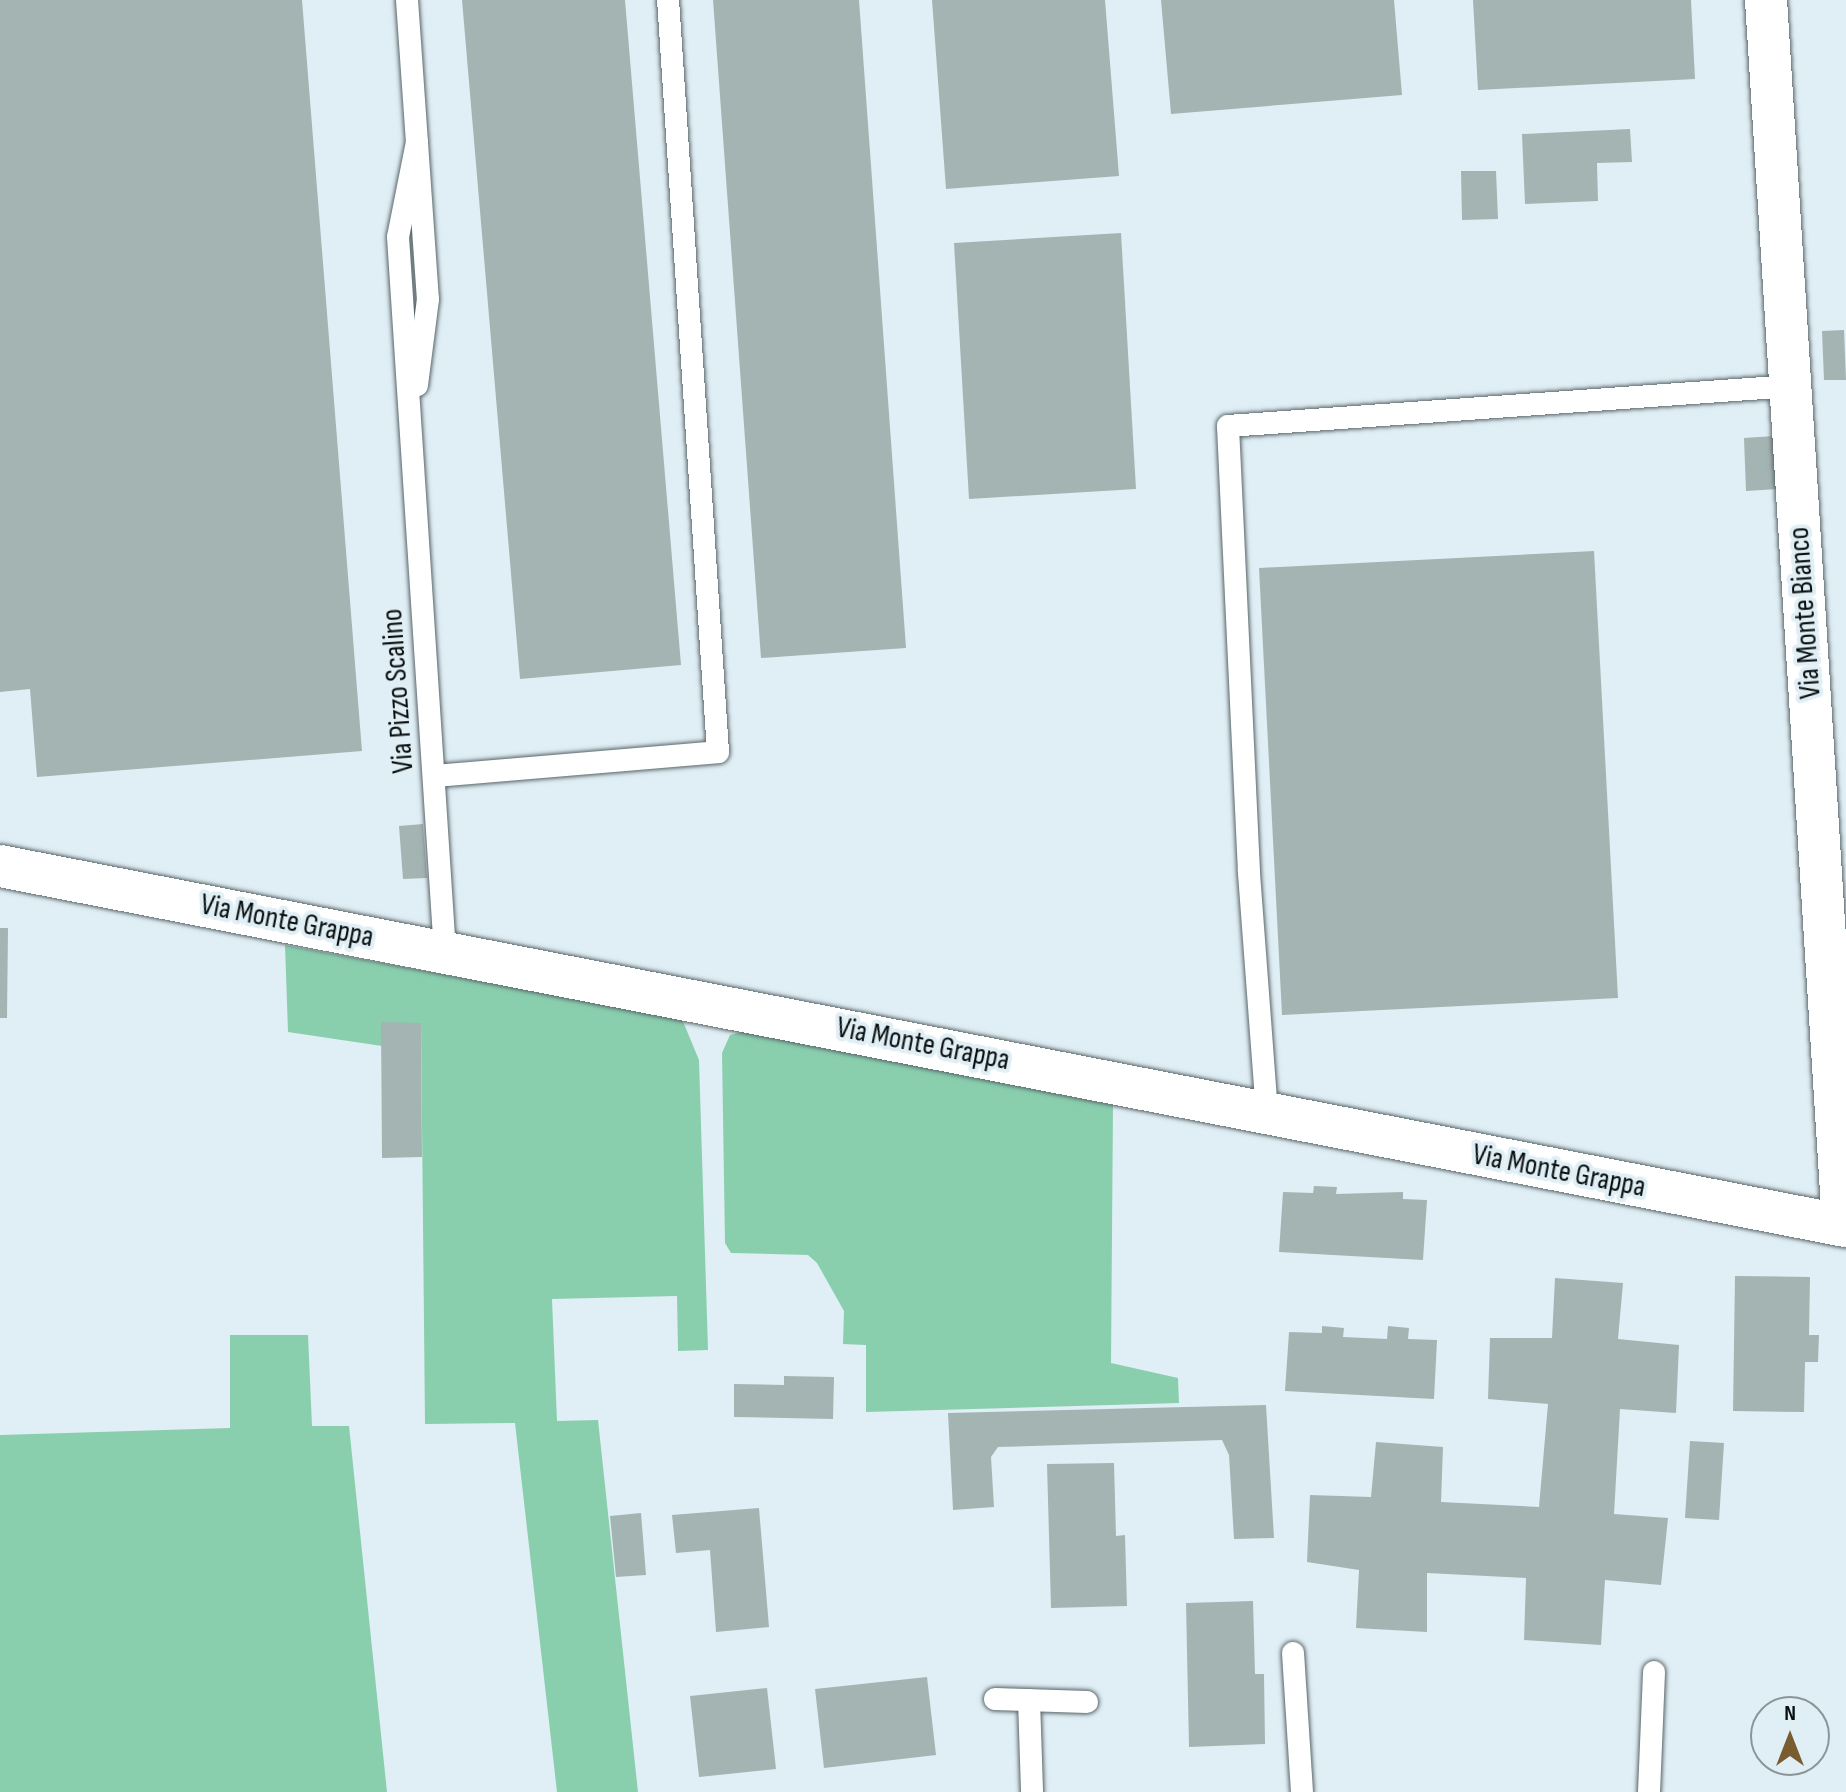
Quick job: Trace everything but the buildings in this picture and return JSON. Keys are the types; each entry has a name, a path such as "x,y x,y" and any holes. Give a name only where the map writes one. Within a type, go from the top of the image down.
{"street":[{"name":"Via Monte Bianco","path":"1766,0 1845,1226"},
{"name":"Via Monte Grappa","path":"0,866 1845,1226"}],"lane":[{"name":"Via Pizzo Scalino","path":"407,0 417,142 398,237 445,952"},
{"path":"434,776 718,752 668,0"},
{"path":"1267,1113 1249,872 1228,426 1791,386"},
{"path":"1293,1653 1302,1792"},
{"path":"1649,1792 1654,1672"},
{"path":"995,1699 1087,1702"},
{"path":"1029,1700 1032,1792"}],"green space":[{"path":"285,945 682,1019 699,1060 708,1350 678,1351 677,1296 552,1299 557,1421 598,1420 638,1792 557,1792 515,1423 425,1424 421,1023 382,1046 288,1032"},
{"path":"746,1031 1113,1105 1111,1363 1178,1378 1179,1403 866,1412 866,1345 843,1344 844,1311 817,1263 808,1255 731,1253 725,1243 722,1053 730,1035"},
{"path":"230,1335 308,1335 312,1426 349,1426 387,1792 0,1792 0,1435 230,1428"}]}
